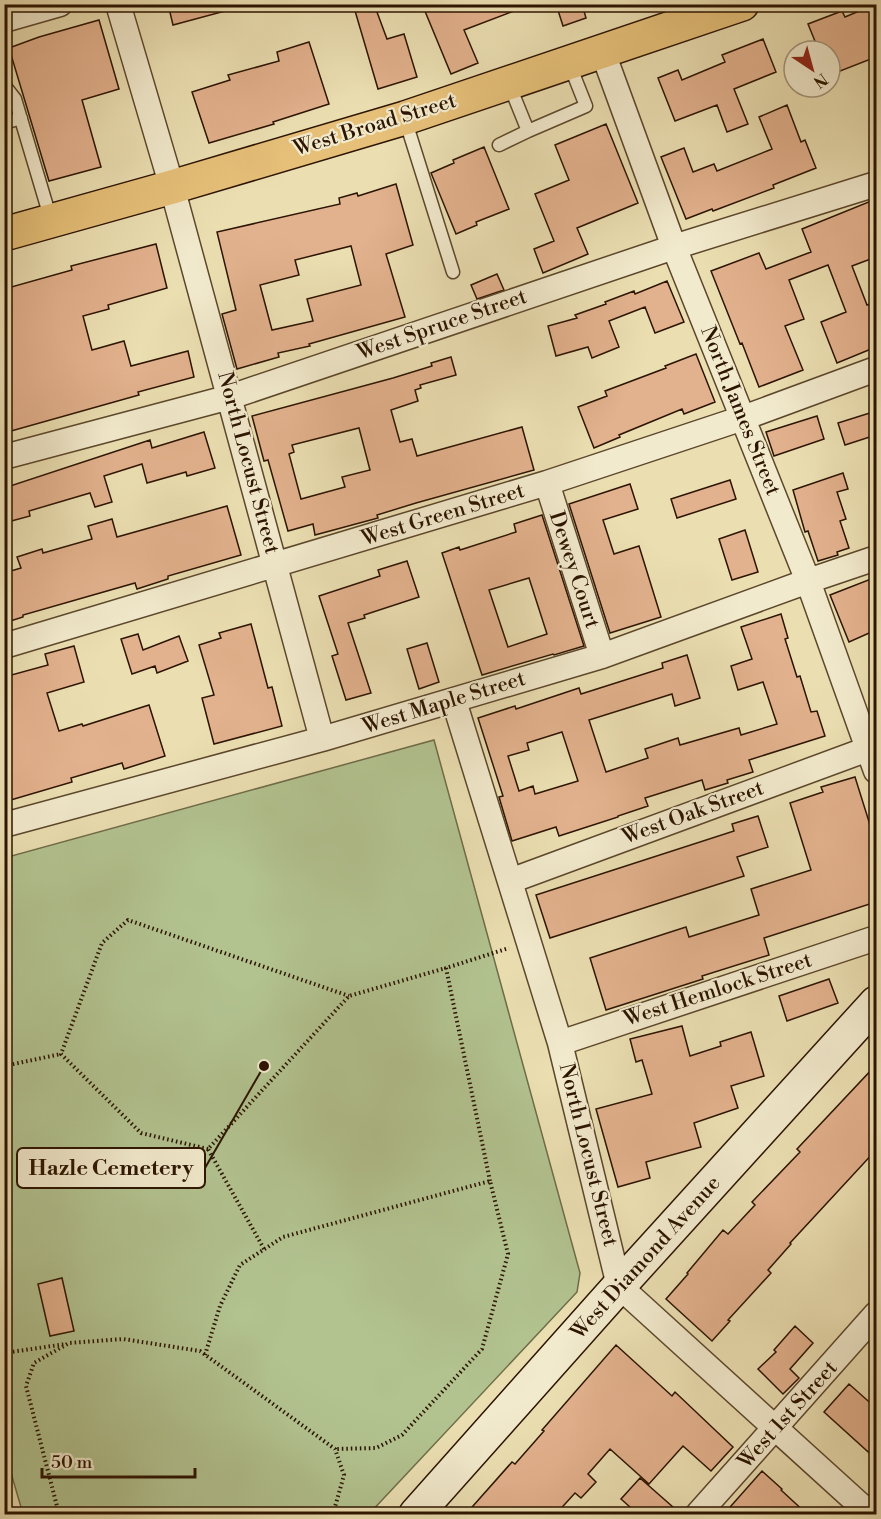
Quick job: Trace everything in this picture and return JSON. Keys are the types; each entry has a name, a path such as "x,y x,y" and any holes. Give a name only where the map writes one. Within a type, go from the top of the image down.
{"highway":[{"name":"West Broad Street","path":"4,234 405,118 742,4"}],"street":[{"path":"4,20 60,4"},
{"name":"North Locust Street","path":"118,4 172,187 322,739"},
{"name":"North James Street","path":"602,50 674,247 808,580 872,747 876,771"},
{"name":"West Spruce Street","path":"4,457 230,398 674,247 876,184"},
{"name":"West Green Street","path":"4,646 547,483 743,418 876,369"},
{"name":"Dewey Court","path":"547,483 602,656"},
{"name":"West Maple Street","path":"4,825 322,739 602,656 808,580 876,558"},
{"name":"North Locust Street","path":"454,701 560,1042 619,1286"},
{"name":"West Oak Street","path":"510,881 872,747"},
{"name":"West Hemlock Street","path":"560,1042 876,938"},
{"name":"West Diamond Avenue","path":"416,1515 619,1286 876,1003"},
{"path":"619,1286 870,1515"},
{"name":"West 1st Street","path":"698,1515 876,1314"}],"lane":[{"path":"499,145 586,106 569,62"},
{"path":"508,83 528,131"},
{"path":"4,86 15,99 51,221"},
{"path":"4,123 21,118"},
{"path":"405,118 453,272"}],"path":[{"path":"61,1054 102,944 128,920 349,996"},
{"path":"207,1149 349,996 529,942"},
{"path":"335,1449 376,1448 402,1435 482,1349 508,1254 490,1181 446,968"},
{"path":"4,1066 61,1054"},
{"path":"61,1054 141,1133 207,1149 264,1249"},
{"path":"205,1355 220,1306 240,1265 264,1249 283,1238 490,1181"},
{"path":"4,1353 69,1343 123,1340 200,1351 335,1449 344,1475 333,1515"},
{"path":"59,1515 26,1386 34,1363 69,1343"}],"green space":[{"path":"434,740 580,1273 577,1292 369,1514 23,1514 4,1449 4,858"}],"building":[{"path":"168,4 229,4 229,10 173,25"},
{"path":"353,4 374,4 387,39 404,34 417,77 378,89"},
{"path":"422,4 527,4 527,6 464,30 478,63 451,74"},
{"path":"556,4 582,4 586,18 563,26"},
{"path":"876,4 876,57 842,70 842,39 814,39 808,24 842,11 845,17"},
{"path":"99,20 119,89 82,100 101,167 49,181 9,48"},
{"path":"763,39 776,72 734,89 748,124 727,132 717,105 675,121 658,78 678,70 682,80 725,62 722,55"},
{"path":"309,42 329,104 273,122 274,124 209,143 192,92 230,80 228,75 279,61 277,52"},
{"path":"787,105 801,142 805,140 816,168 773,185 774,188 686,219 661,157 684,148 693,172 714,164 717,171 772,149 759,117"},
{"path":"606,124 638,203 577,228 588,254 543,273 534,249 554,241 535,194 569,180 555,145"},
{"path":"484,147 509,209 476,222 477,225 456,234 431,173 454,163 453,160"},
{"path":"396,184 413,245 386,254 405,317 309,344 310,346 278,353 279,357 237,369 222,314 236,310 217,232 340,204 339,198 357,193 358,196","holes":["351,246 361,285 307,299 313,321 272,330 260,285 299,275 295,260"]},
{"path":"876,199 876,257 852,266 867,305 876,302 876,347 837,363 821,322 846,312 828,265 789,280 804,319 785,326 803,370 759,387 711,271 759,253 766,269 811,252 802,229"},
{"path":"156,244 167,288 108,305 109,309 83,316 92,350 124,341 131,366 188,351 194,377 4,433 4,289 72,270 71,266"},
{"path":"497,274 504,290 477,299 471,285"},
{"path":"667,281 684,322 655,333 645,307 609,321 619,347 592,358 588,347 556,356 548,326 577,318 575,315 606,304 605,302 634,291 635,294"},
{"path":"696,354 715,402 684,414 682,409 594,448 578,407 607,396 605,391"},
{"path":"451,357 456,375 420,385 421,388 415,390 418,401 391,410 400,442 412,439 417,456 522,427 534,470 416,503 377,515 378,518 315,535 313,524 288,531 268,460 264,461 252,416 393,378 432,366 431,363","holes":["359,428 370,470 342,477 345,487 301,499 289,454 294,452 292,445"]},
{"path":"876,411 876,435 845,445 838,423"},
{"path":"817,416 824,439 774,456 766,432"},
{"path":"204,432 215,468 187,476 186,472 147,483 142,464 104,476 112,502 95,507 90,493 29,511 30,516 4,523 4,488 150,440 152,448"},
{"path":"843,473 848,489 837,492 846,519 840,521 849,548 837,552 838,555 818,561 808,531 805,532 793,490"},
{"path":"730,480 736,499 677,518 671,499"},
{"path":"630,484 638,509 603,520 614,554 639,546 661,617 610,633 569,504"},
{"path":"227,506 241,555 168,576 168,579 137,589 135,583 23,615 23,617 4,623 4,573 21,568 17,557 42,549 43,553 92,539 88,526 112,519 117,537"},
{"path":"542,515 584,646 482,675 442,553 459,547 460,550 516,532 514,524","holes":["529,578 547,634 508,647 489,590"]},
{"path":"745,530 758,572 732,580 719,539"},
{"path":"407,561 419,597 364,615 365,618 348,623 371,693 346,700 332,656 338,654 319,596 380,576 378,570"},
{"path":"876,577 876,630 849,642 830,595"},
{"path":"781,614 788,638 785,639 797,677 800,676 811,712 817,711 825,736 749,760 753,772 727,780 728,783 705,790 702,780 645,798 648,806 559,836 556,827 512,841 499,797 503,796 478,718 515,706 516,709 579,688 581,694 663,668 662,663 687,655 700,698 675,706 672,694 589,720 606,772 648,758 645,749 678,738 680,745 739,728 741,735 777,724 763,682 738,690 731,666 752,659 741,627","holes":["562,732 578,781 535,794 533,786 519,791 508,756 529,750 527,743"]},
{"path":"251,624 268,688 272,687 282,726 214,744 202,698 214,695 199,645 221,638 219,633"},
{"path":"138,634 143,650 179,636 188,661 157,673 155,666 132,674 121,639"},
{"path":"427,643 439,682 419,689 407,649"},
{"path":"74,646 84,682 47,693 59,731 82,724 83,726 149,705 165,756 124,769 122,763 71,778 72,782 4,802 4,677 48,665 45,654"},
{"path":"855,777 876,844 876,902 764,938 769,955 606,1010 590,958 686,927 689,937 759,915 751,889 811,870 790,803 823,792 821,787"},
{"path":"758,816 768,847 737,857 744,876 550,938 536,895 734,831 732,824"},
{"path":"829,979 838,1003 787,1021 779,996"},
{"path":"682,1026 690,1056 721,1046 720,1042 751,1032 764,1076 731,1086 738,1108 694,1123 701,1147 646,1162 650,1178 618,1187 596,1109 652,1094 642,1060 636,1062 630,1039"},
{"path":"876,1065 876,1150 790,1243 768,1270 771,1273 712,1341 666,1299 723,1230 728,1234 755,1205 752,1202 800,1152 797,1149"},
{"path":"62,1278 74,1331 50,1336 38,1284"},
{"path":"795,1326 813,1343 790,1369 799,1378 783,1394 758,1369 776,1352 774,1350"},
{"path":"616,1345 672,1396 675,1392 733,1447 711,1471 683,1446 649,1484 610,1449 588,1474 596,1482 581,1498 575,1493 555,1515 465,1515 512,1462 515,1464"},
{"path":"849,1384 876,1408 876,1459 824,1412"},
{"path":"762,1471 782,1489 808,1515 723,1515"},
{"path":"640,1478 682,1515 639,1515 621,1499"}],"place":[{"name":"Hazle Cemetery","path":"264,1066"}]}
